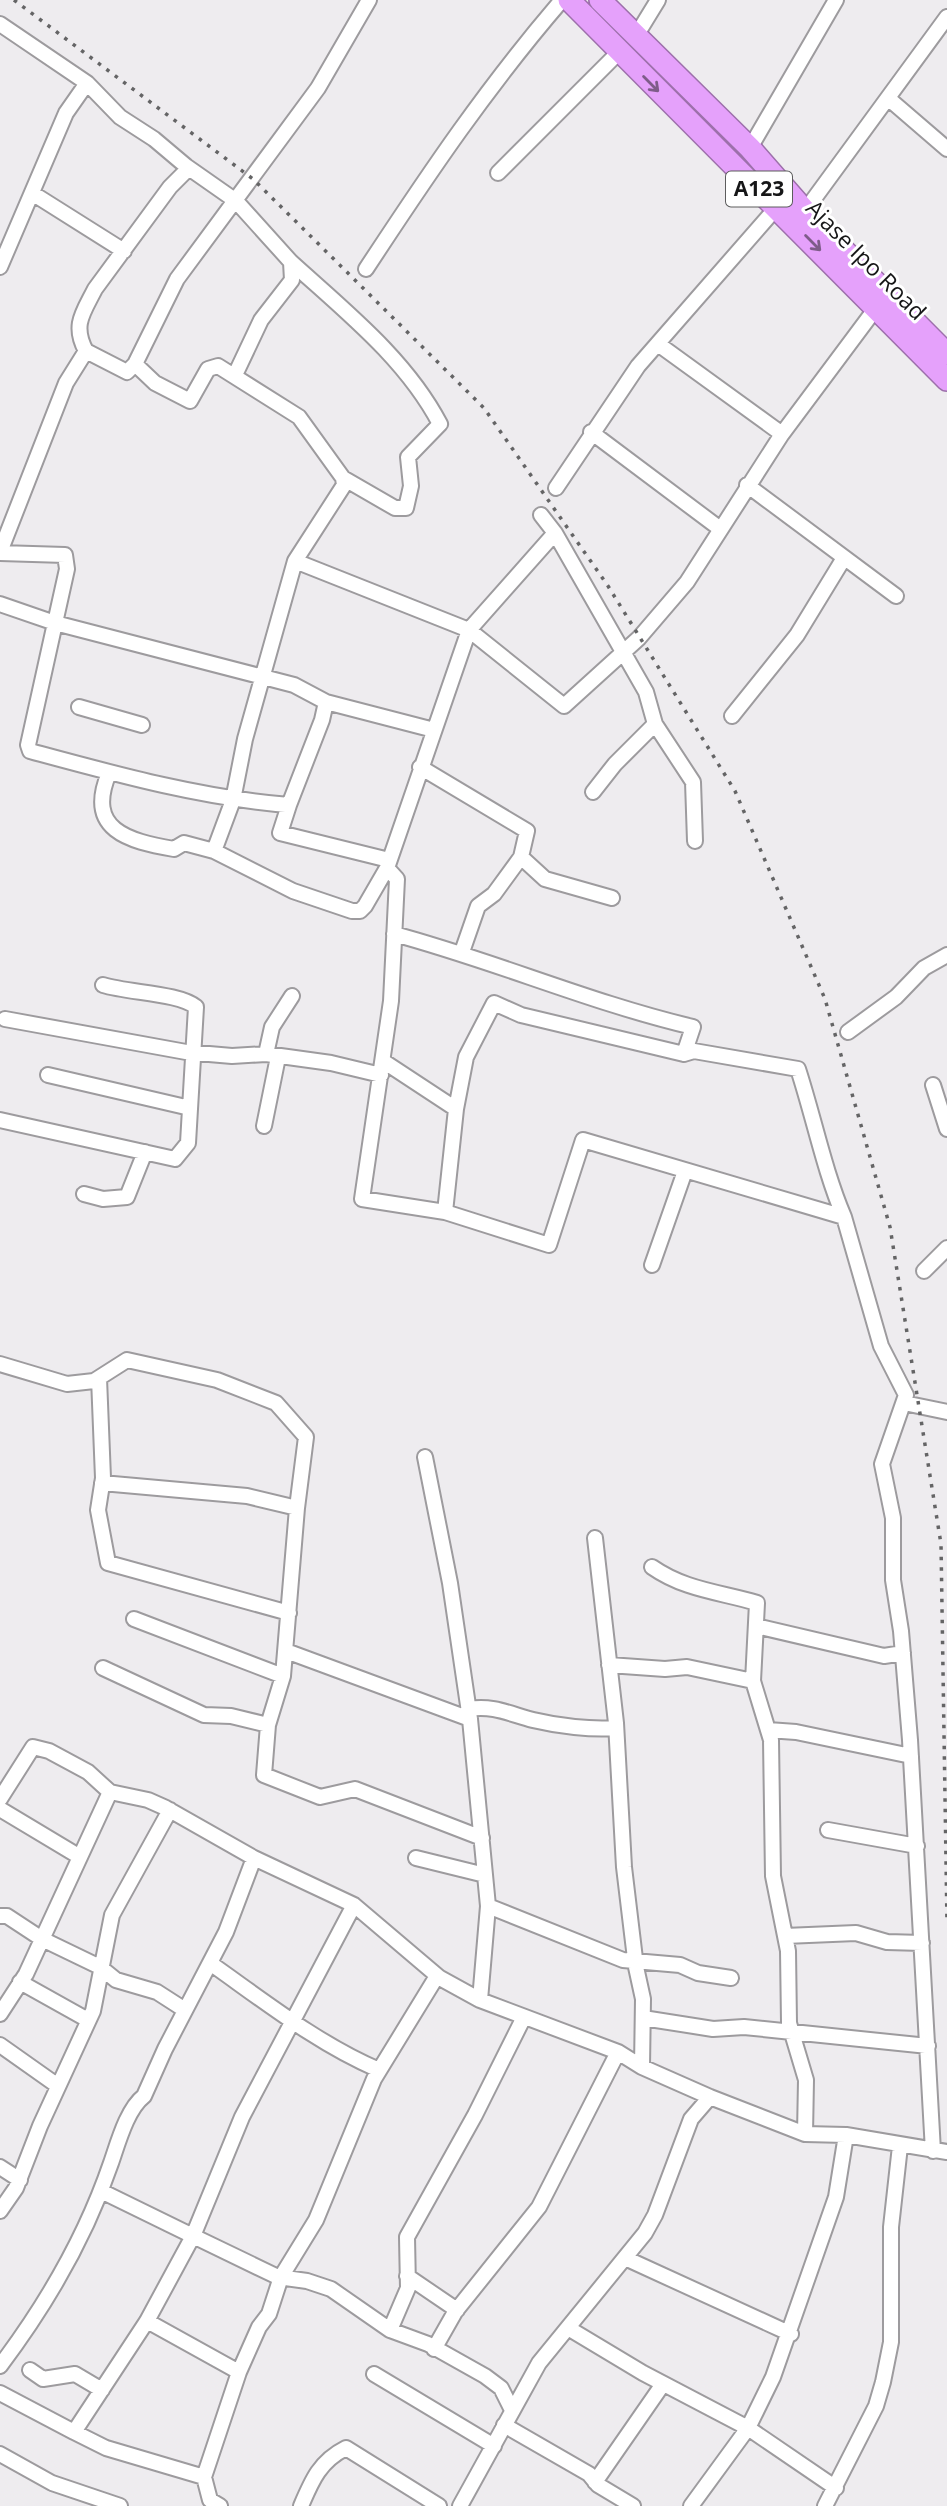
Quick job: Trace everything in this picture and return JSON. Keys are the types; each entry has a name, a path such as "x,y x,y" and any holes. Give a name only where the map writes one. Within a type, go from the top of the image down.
{"highway":[{"name":"Ajase Ipo Road","path":"569,0 947,380"},
{"name":"Ajase Ipo Road","path":"600,0 750,148 805,211 947,354"},
{"path":"695,127 712,110"}],"street":[{"path":"186,166 186,171 170,187 95,289 78,324 78,336 86,351 127,372 135,364 177,279 318,88 369,0"},
{"path":"366,269 461,125 515,54 562,0"},
{"path":"636,36 658,0"},
{"path":"750,148 836,0"},
{"path":"805,211 947,17"},
{"path":"0,24 87,83 120,117 154,139 186,166 236,201 291,262 390,354 425,395 440,424 408,457 411,486 406,508 395,508 343,478 299,417 235,375 218,366 208,369 190,401 155,383 135,364"},
{"path":"498,173 619,52"},
{"path":"0,268 13,231 66,113 87,83"},
{"path":"888,99 947,149"},
{"path":"32,193 124,251"},
{"path":"556,488 591,432 638,366 777,207"},
{"path":"235,375 261,320 292,281 291,262"},
{"path":"295,561 469,630 564,706 623,654 687,582 719,528 782,434 876,308"},
{"path":"658,344 782,434"},
{"path":"86,351 66,383 0,553 65,555 67,569 28,745 30,751 109,773 233,800 289,805"},
{"path":"591,432 719,528"},
{"path":"214,851 233,800 262,677 295,561 344,485 343,478"},
{"path":"747,485 896,596"},
{"path":"541,515 555,533 646,692 655,724 693,782 695,841"},
{"path":"109,773 103,788 102,810 112,830 140,843 174,849 184,843 214,851 293,891 352,911 360,911 388,864 420,766 465,650 469,630 555,533"},
{"path":"732,716 797,635 844,558"},
{"path":"0,604 55,623 294,685 326,702 434,730"},
{"path":"326,702 322,720 280,833 388,864 397,879 391,1001 362,1199 446,1212 549,1245 583,1140 844,1217"},
{"path":"79,707 142,725"},
{"path":"593,792 615,764 655,724"},
{"path":"420,766 527,831 521,857 494,894 478,906 462,952"},
{"path":"521,857 545,879 612,898"},
{"path":"394,934 462,952 637,1014 693,1027 684,1054"},
{"path":"848,1032 896,997 924,968 947,955"},
{"path":"0,1120 175,1159 188,1143 196,1007 186,999 127,993 103,985"},
{"path":"264,1126 272,1055 272,1027 292,996"},
{"path":"0,1799 33,1747 49,1751 89,1772 110,1792 148,1800 170,1810 254,1858 354,1905 437,1976 480,2000 618,2052 642,2067 710,2097 805,2134 846,2136 940,2152 928,2046 903,1654 893,1580 893,1518 881,1464 906,1395 881,1346 844,1217 828,1180 817,1129 798,1069 694,1051 684,1054 521,1015 494,1003 466,1057 456,1109 446,1212"},
{"path":"5,1019 193,1053 272,1055 382,1068 456,1109"},
{"path":"47,1075 190,1108"},
{"path":"933,1085 947,1129"},
{"path":"84,1194 103,1199 127,1196 145,1152"},
{"path":"652,1265 685,1171"},
{"path":"924,1271 947,1248"},
{"path":"0,1364 68,1384 99,1378 127,1360 218,1380 276,1404 306,1437 296,1508 283,1676 268,1726 264,1775 320,1797 355,1789 482,1838"},
{"path":"99,1378 102,1483 98,1510 108,1563 289,1613"},
{"path":"904,1403 947,1412"},
{"path":"425,1457 450,1583 469,1714 482,1838 488,1906 480,2000"},
{"path":"102,1483 247,1496 296,1508"},
{"path":"595,1538 616,1728 624,1867 635,1961 643,1998 642,2067"},
{"path":"652,1567 703,1592 757,1603 753,1681 768,1730 774,1876 785,1936 791,2032 806,2080 805,2134"},
{"path":"134,1619 283,1676"},
{"path":"756,1626 884,1656 903,1654"},
{"path":"286,1651 469,1714 501,1709 535,1720 603,1729 616,1728"},
{"path":"610,1665 666,1669 687,1667 753,1681"},
{"path":"103,1668 204,1715 232,1716 268,1726"},
{"path":"768,1730 796,1732 911,1756"},
{"path":"0,2014 20,1982 110,1792"},
{"path":"0,1809 80,1857"},
{"path":"0,2211 20,2179 58,2086 89,2020 112,1915 170,1810"},
{"path":"828,1830 916,1846"},
{"path":"0,2366 46,2298 77,2243 101,2191 119,2139 138,2100 144,2096 226,1932 254,1858"},
{"path":"416,1858 485,1875"},
{"path":"74,2432 147,2321 192,2236 242,2117 354,1905"},
{"path":"488,1906 623,1961 680,1965 698,1973 731,1978"},
{"path":"0,1916 7,1916 41,1939 100,1967 116,1980 157,1992 185,2010"},
{"path":"785,1936 856,1933 887,1942 922,1943"},
{"path":"211,1962 291,2020 355,2060 379,2070"},
{"path":"219,2506 210,2500 204,2477 239,2372 269,2314 281,2277 316,2220 379,2070 437,1976"},
{"path":"20,1982 89,2020"},
{"path":"390,2330 408,2288 407,2237 475,2115 524,2017"},
{"path":"643,2018 713,2029 744,2027 928,2046"},
{"path":"0,2045 58,2086"},
{"path":"434,2349 457,2310 539,2207 618,2052"},
{"path":"460,2506 539,2362 625,2258 655,2215 691,2119 710,2097"},
{"path":"691,2506 748,2428 791,2334 836,2197 846,2136"},
{"path":"825,2506 876,2406 883,2382 891,2342 891,2227 900,2146"},
{"path":"0,2167 20,2179"},
{"path":"101,2191 281,2277 331,2289 390,2330 428,2344 477,2371 501,2388 512,2410"},
{"path":"625,2258 791,2334"},
{"path":"407,2276 457,2310"},
{"path":"147,2321 239,2372"},
{"path":"568,2328 663,2384 748,2428 836,2488"},
{"path":"30,2370 43,2379 75,2374 102,2390"},
{"path":"374,2374 494,2446"},
{"path":"595,2482 663,2384"},
{"path":"0,2393 106,2448 204,2477"},
{"path":"504,2425 589,2474 595,2482 633,2506"},
{"path":"301,2506 316,2473 328,2457 346,2448 439,2506"},
{"path":"0,2454 52,2483 120,2506"}],"railway":[{"path":"14,0 253,179 484,408 608,586 735,791 825,999 890,1227 941,1544 947,1923"}]}
